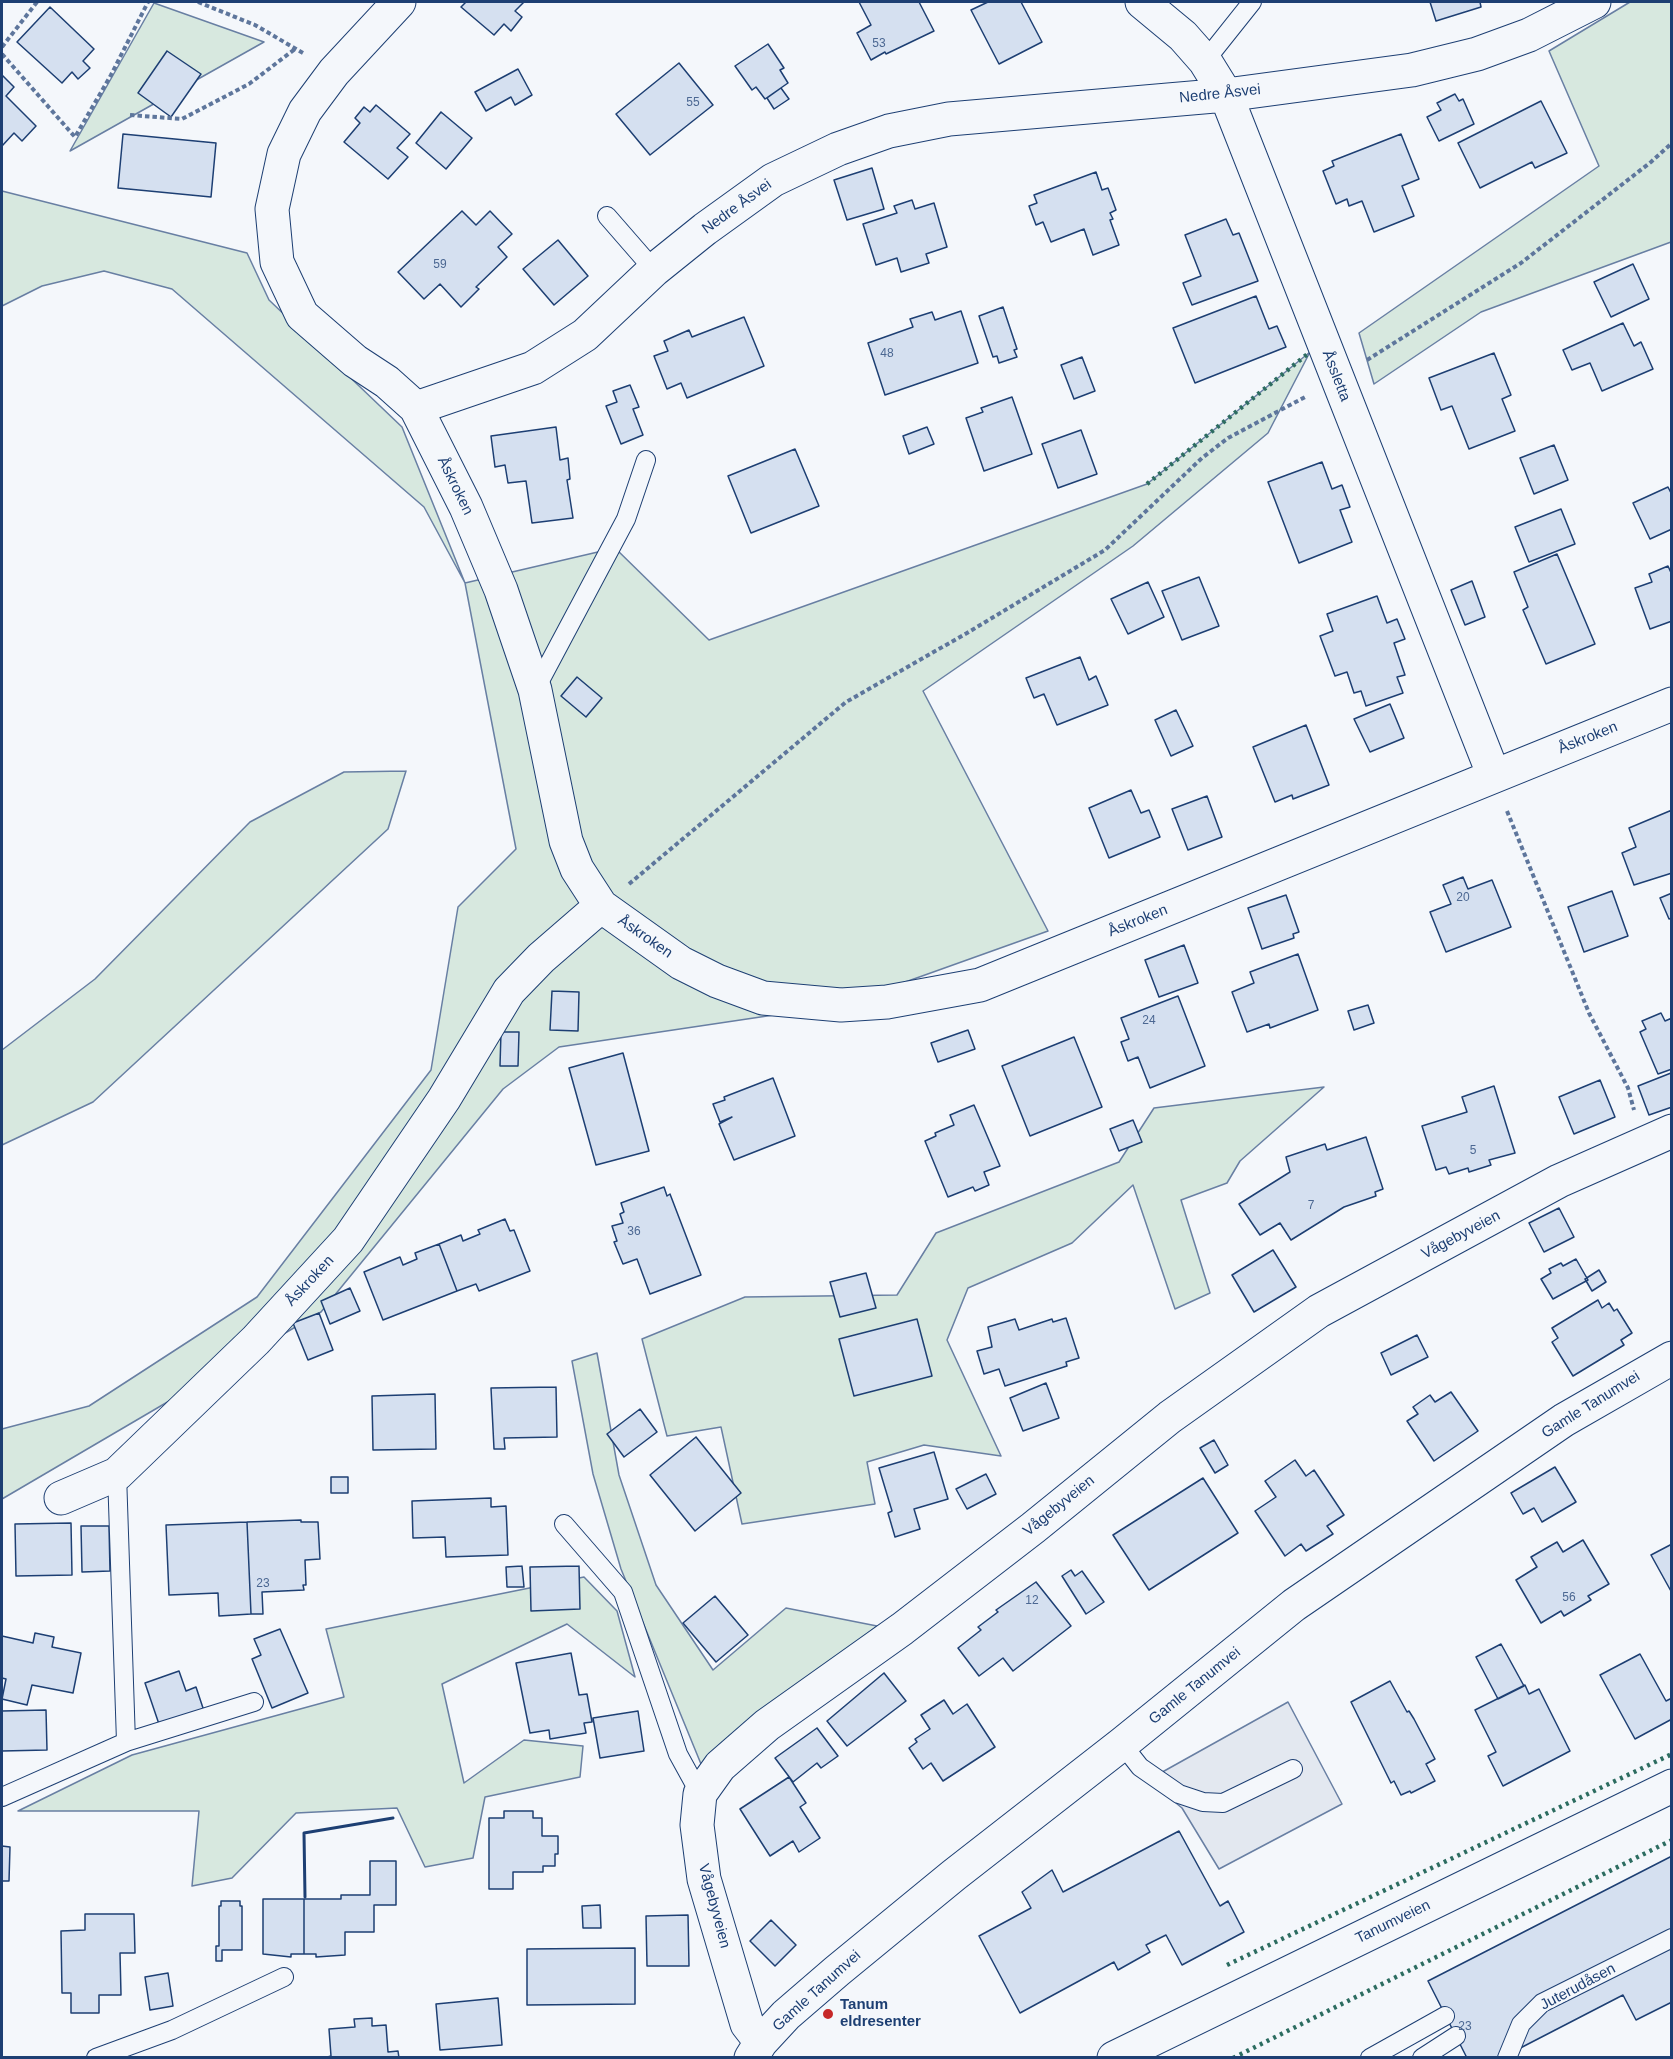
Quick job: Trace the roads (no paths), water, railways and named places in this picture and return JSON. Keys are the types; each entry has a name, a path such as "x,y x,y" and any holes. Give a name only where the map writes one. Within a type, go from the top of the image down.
{"street":[{"path":"399,2 334,72 305,111 284,154 272,209 277,261 302,315 355,361 387,382 416,408"},
{"name":"Åssletta","path":"1142,2 1183,36 1205,61 1226,95 1494,776"},
{"name":"Nedre Åsvei","path":"416,408 533,368 585,335 654,270 773,180 838,149 889,131 949,119 1226,95 1412,70 1477,54 1529,35 1594,2"},
{"name":"Åskroken","path":"416,408 466,507 501,590 535,690 566,841 577,869 601,906 681,963 717,981 763,998 841,1005 887,1002 980,985 1671,704"},
{"name":"Åskroken","path":"61,1498 117,1473 256,1340 348,1240 444,1099 509,991 541,958 601,906"},
{"name":"Vågebyveien","path":"756,2050 704,1880 697,1825 700,1794 720,1766 767,1725 920,1615 1034,1528 1170,1417 1309,1318 1559,1181 1658,1136"},
{"name":"Gamle Tanumvei","path":"756,2050 786,2015 846,1964 954,1875 1122,1744 1294,1605 1564,1420 1671,1358"},
{"name":"Tanumveien","path":"1114,2058 1671,1786"}],"lane":[{"path":"1205,61 1252,2"},
{"path":"607,216 654,270"},
{"path":"535,690 626,519 646,460"},
{"path":"117,1473 126,1742"},
{"path":"564,1524 623,1592 678,1754 700,1794"},
{"path":"2,1797 126,1742 254,1702"},
{"path":"1122,1744 1140,1767 1179,1794 1203,1802 1223,1803 1293,1769"},
{"name":"Juterudåsen","path":"1507,2058 1521,2024 1542,2003 1671,1938"},
{"path":"96,2058 172,2030 284,1977"},
{"path":"1370,2058 1445,2016"},
{"path":"1422,2058 1456,2036"}],"place":[{"name":"Tanum eldresenter","path":"828,2014"}]}
